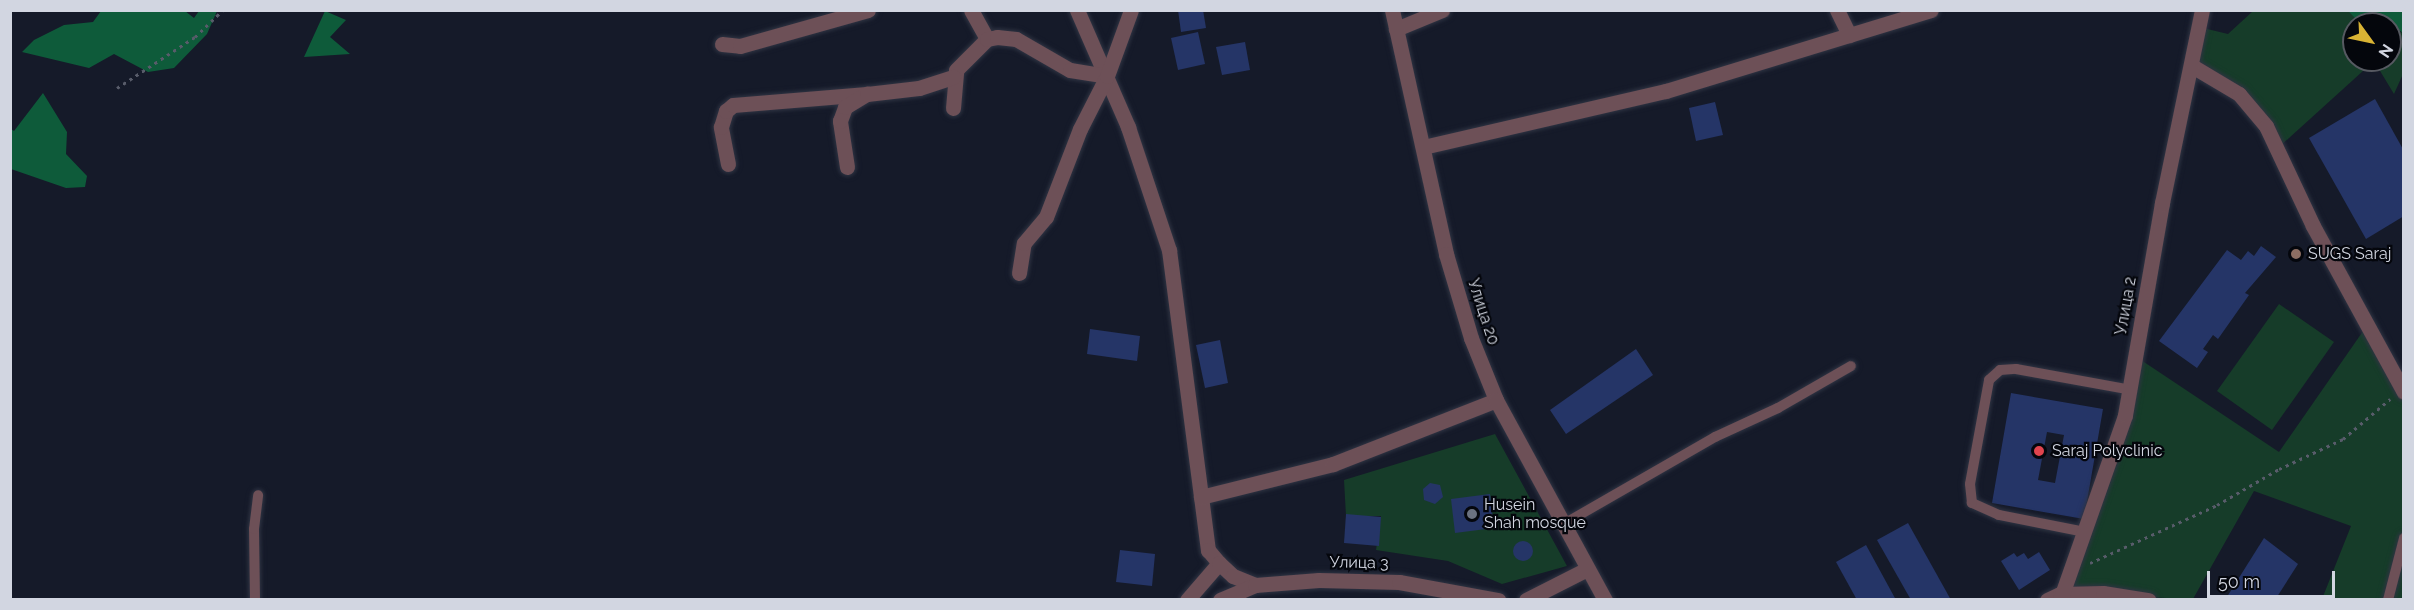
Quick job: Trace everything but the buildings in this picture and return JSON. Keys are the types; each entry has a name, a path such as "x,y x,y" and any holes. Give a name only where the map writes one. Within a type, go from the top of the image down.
{"street":[{"path":"722,44 740,46 868,10"},
{"path":"971,10 987,39"},
{"path":"1077,10 1107,76 1146,178 1168,250 1208,550 1233,576 1255,585"},
{"path":"1018,273 1024,243 1046,217 1080,129 1107,76 1131,10"},
{"name":"Улица 20","path":"1392,10 1449,262 1496,400 1562,525 1605,600"},
{"path":"1396,29 1442,10"},
{"path":"1837,10 1849,35"},
{"path":"1423,147 1666,91 1931,10"},
{"name":"Улица 2","path":"2056,598 2085,531 2131,390 2162,203 2193,66 2202,10"},
{"path":"728,164 721,128 726,111 733,105 919,88 953,77 987,39 1016,39 1070,70 1107,76"},
{"path":"2193,66 2239,94 2266,126 2313,225 2402,391"},
{"path":"953,77 953,108"},
{"path":"847,167 841,114 845,107 867,94"},
{"path":"1201,497 1333,464 1496,400"},
{"path":"1187,600 1219,563"},
{"path":"1530,599 1587,568"},
{"name":"Улица 3","path":"1220,600 1255,585 1319,580 1399,582 1498,600"},
{"path":"2056,598 2119,594 2148,600"}],"lane":[{"path":"1562,525 1715,437 1778,408 1851,366"},
{"path":"2085,531 1999,515 1972,503 1970,484 1989,380 2000,370 2016,369 2131,390"},
{"path":"255,600 254,530 258,495"},
{"path":"2388,600 2403,538"}],"path":[{"path":"117,88 195,37 223,10"},
{"path":"2067,576 2113,550 2217,505 2279,469 2343,439 2402,391"}],"green space":[{"path":"101,11 185,11 194,18 199,11 217,11 207,34 174,68 148,72 114,54 89,68 22,52 34,40 64,25 93,22"},
{"path":"325,11 346,20 330,37 350,54 304,57"},
{"path":"2253,11 2348,11 2342,12 2342,72 2362,72 2279,147 2254,111 2193,66 2199,27 2228,34"},
{"path":"2403,11 2403,33 2402,12 2349,12"},
{"path":"2402,33 2403,74 2394,94 2381,72 2402,72"},
{"path":"43,93 67,132 66,154 87,176 85,187 66,188 11,169 11,129 14,131"},
{"path":"2279,304 2334,342 2272,430 2217,391"},
{"path":"2368,324 2403,392 2403,599 2322,599 2351,526 2254,491 2193,599 2060,594 2141,360 2279,452"},
{"path":"1495,434 1567,566 1502,584 1448,561 1376,550 1381,516 1346,516 1344,480"}],"place":[{"name":"SUGS Saraj","path":"2296,254"},
{"name":"Saraj Polyclinic","path":"2039,451"},
{"name":"Husein Shah mosque","path":"1472,514"}]}
